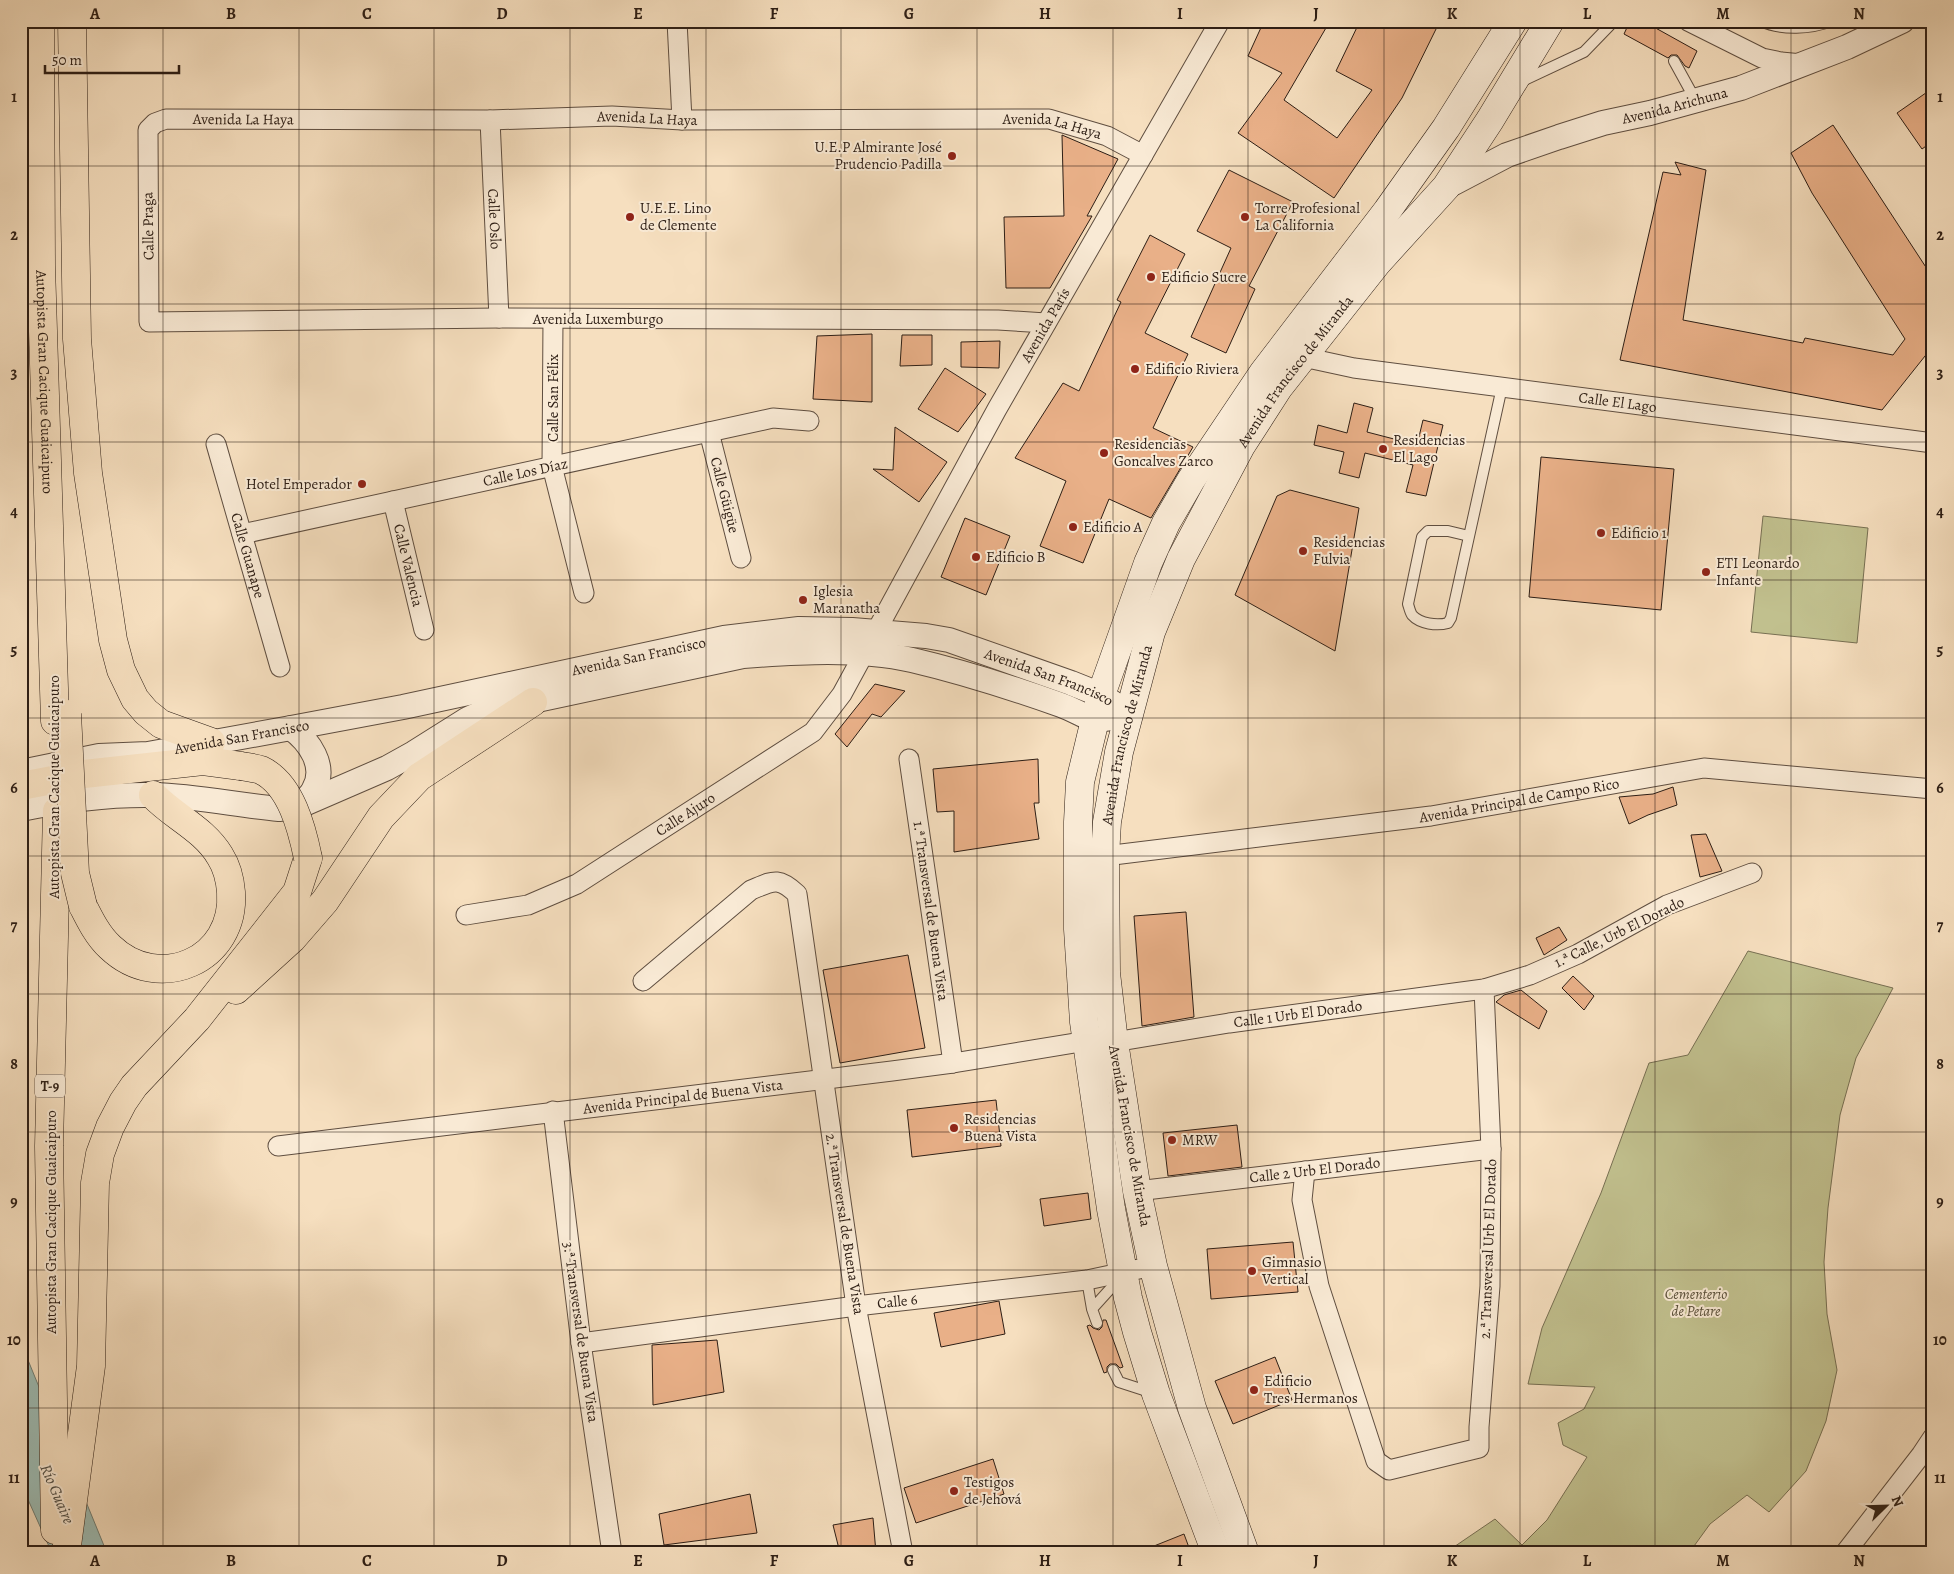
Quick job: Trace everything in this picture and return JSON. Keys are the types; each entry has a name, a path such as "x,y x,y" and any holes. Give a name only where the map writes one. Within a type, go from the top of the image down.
{"highway":[{"name":"Autopista Gran Cacique Guaicaipuro","path":"40,21 41,266 52,615 61,717 49,1146 55,1553"},
{"path":"72,21 77,339 88,473 113,640 121,670 135,699 146,712 161,724 211,742"},
{"path":"197,1018 234,991 292,939 325,901 381,817 419,777 533,702"},
{"path":"61,717 75,873 83,906 98,934 108,946 137,966 170,970 183,967 195,960 218,941 228,920 231,899 230,877 222,858 204,834 167,809 153,795"},
{"path":"21,786 84,774 203,761 261,770 278,783 295,812 303,832 308,858 297,892 197,1018 134,1086 110,1127 100,1154 95,1183 90,1366 66,1553"}],"main road":[{"name":"Avenida Francisco de Miranda","path":"1216,1553 1156,1394 1137,1332 1111,1209 1087,1041 1078,929 1080,782 1098,707 1148,563 1166,523 1192,480 1263,373 1387,211 1440,136 1513,21"},
{"name":"Avenida Francisco de Miranda","path":"1246,1553 1192,1408 1153,1266 1137,1191 1114,1042 1106,973 1105,856 1107,822 1119,752 1151,632 1181,560 1241,446 1279,386 1377,263 1446,187 1550,21"}],"street":[{"path":"677,21 682,120"},
{"name":"Avenida París","path":"864,653 997,409 1220,21"},
{"path":"1688,21 1762,58 1802,64"},
{"name":"Avenida Arichuna","path":"1446,187 1507,155 1603,123 1650,113 1749,86 1847,47 1902,21"},
{"name":"Avenida La Haya","path":"148,130 155,123 166,120 490,120 612,116 682,120 1050,119 1107,136 1143,155"},
{"name":"Calle Oslo","path":"490,120 499,318"},
{"name":"Calle Praga","path":"148,130 149,322"},
{"name":"Avenida Luxemburgo","path":"149,322 499,318 998,320 1046,323"},
{"name":"Calle San Félix","path":"553,319 552,466 584,593"},
{"name":"Calle El Lago","path":"1303,357 1354,368 1933,443"},
{"name":"Calle Los Díaz","path":"242,534 774,418 809,421"},
{"name":"Calle Güigüe","path":"709,432 741,558"},
{"name":"Calle Guanape","path":"216,444 280,668"},
{"name":"Calle Valencia","path":"392,501 424,630"},
{"name":"Avenida San Francisco","path":"21,772 99,756 148,754 291,728 403,707 724,638 799,629 852,630 926,636 950,640 1016,662 1098,707"},
{"name":"Avenida San Francisco","path":"21,809 42,804 153,795 278,809 297,807 387,768 468,719 486,711 514,704 533,702 623,680 742,656 864,653 910,660 958,672 1062,706 1098,707 1130,715"},
{"name":"Calle Ajuro","path":"466,915 528,905 577,884 813,732 842,694 864,653"},
{"path":"291,728 311,747 316,760 315,788 297,807"},
{"name":"1.ª Transversal de Buena Vista","path":"909,759 953,1063"},
{"name":"Avenida Principal de Campo Rico","path":"1105,856 1431,816 1704,768 1933,789"},
{"name":"1.ª Calle, Urb El Dorado","path":"1484,989 1530,975 1570,958 1667,905 1752,873"},
{"name":"2.ª Transversal de Buena Vista","path":"643,981 751,890 772,882 785,883 797,894 856,1306 903,1553"},
{"name":"Calle 1 Urb El Dorado","path":"1114,1042 1229,1023 1484,989"},
{"name":"2.ª Transversal Urb El Dorado","path":"1305,1171 1302,1200 1319,1286 1376,1461 1389,1470 1479,1448 1490,1286 1491,1149 1484,989"},
{"name":"Avenida Principal de Buena Vista","path":"278,1146 553,1111 823,1080 953,1063 1087,1041"},
{"name":"3.ª Transversal de Buena Vista","path":"553,1111 581,1343 612,1553"},
{"name":"Calle 2 Urb El Dorado","path":"1137,1191 1491,1149"},
{"name":"Calle 6","path":"581,1343 856,1306 1087,1280 1153,1266"},
{"path":"1845,1553 1932,1439"}],"lane":[{"path":"1510,87 1584,52 1614,21"},
{"path":"1761,21 1770,26 1792,27 1821,25 1832,21"},
{"path":"1674,60 1696,101"},
{"path":"1469,536 1448,531 1428,532 1422,537 1408,604 1411,614 1418,620 1439,625 1448,624 1451,618 1502,387"},
{"path":"1092,1310 1124,1273"},
{"path":"1087,1280 1092,1310 1097,1323"},
{"path":"1113,1370 1118,1382 1156,1394"}],"green space":[{"path":"1763,516 1868,528 1857,643 1751,632"},
{"name":"Cementerio de Petare","path":"1748,951 1893,988 1856,1058 1840,1115 1828,1208 1824,1262 1827,1314 1837,1370 1826,1421 1806,1471 1769,1512 1747,1495 1710,1524 1689,1553 1445,1553 1495,1519 1522,1545 1547,1520 1587,1457 1563,1445 1558,1423 1584,1409 1595,1387 1528,1384 1542,1328 1601,1193 1649,1063 1688,1055"}],"water":[{"name":"Río Guaire","path":"21,1343 107,1553 52,1553 21,1484"}],"building":[{"path":"1264,21 1330,21 1284,100 1337,138 1372,90 1336,71 1360,21 1440,21 1402,98 1334,198 1238,133 1282,73 1248,56"},
{"path":"1630,21 1643,21 1697,51 1689,68 1685,66 1677,55 1671,55 1668,58 1624,34"},
{"path":"1933,88 1933,141 1922,149 1897,113"},
{"path":"1833,125 1933,278 1933,346 1882,410 1620,360 1663,172 1681,175 1675,162 1706,170 1683,320 1803,343 1805,338 1893,355 1905,339 1812,193 1791,153"},
{"path":"1062,135 1118,159 1087,216 1092,216 1050,288 1006,288 1004,217 1064,216"},
{"path":"1229,170 1293,202 1249,286 1255,289 1226,353 1191,337 1231,248 1197,231"},
{"path":"1150,235 1185,254 1145,333 1188,354 1153,428 1193,447 1151,518 1109,499 1083,563 1040,546 1066,481 1015,458 1063,383 1079,391 1121,302 1117,300"},
{"path":"872,334 872,402 813,399 817,336"},
{"path":"902,335 932,335 932,365 900,366"},
{"path":"1000,341 999,368 961,367 961,342"},
{"path":"945,368 986,394 958,432 918,409"},
{"name":"Residencias El Lago","path":"1354,403 1373,408 1367,432 1417,445 1423,420 1443,425 1426,496 1406,492 1413,465 1365,453 1359,478 1339,473 1344,452 1314,445 1318,425 1347,433"},
{"path":"895,427 947,462 919,502 873,469 893,470"},
{"name":"Edificio 1","path":"1541,457 1674,469 1661,610 1529,597"},
{"name":"Residencias Fulvia","path":"1290,490 1359,508 1335,651 1235,595 1277,496"},
{"name":"Edificio B","path":"965,518 1010,536 986,595 941,577"},
{"path":"875,684 905,691 881,717 872,714 847,747 835,734"},
{"path":"1038,759 1039,803 1034,803 1039,839 954,852 954,811 937,812 933,769"},
{"path":"1673,787 1677,805 1629,824 1619,797 1653,794"},
{"path":"1706,834 1722,871 1700,877 1691,835"},
{"path":"1186,912 1194,1017 1142,1026 1134,916"},
{"path":"1559,927 1567,940 1544,955 1536,938"},
{"path":"908,955 925,1048 840,1063 823,970"},
{"path":"1573,976 1594,996 1584,1010 1562,988"},
{"path":"1521,990 1547,1011 1539,1029 1496,1002 1504,995"},
{"name":"Residencias Buena Vista","path":"996,1100 1001,1146 912,1157 907,1110"},
{"path":"1237,1125 1242,1167 1168,1176 1163,1133"},
{"path":"1088,1193 1091,1219 1044,1226 1040,1199"},
{"name":"Gimnasio Vertical","path":"1293,1242 1298,1292 1211,1299 1207,1249"},
{"path":"999,1301 1005,1334 941,1347 934,1313"},
{"path":"1103,1320 1106,1320 1123,1367 1120,1368 1116,1364 1110,1364 1107,1367 1107,1372 1104,1373 1087,1326 1090,1325 1099,1330 1102,1327"},
{"path":"717,1340 724,1392 653,1405 652,1345"},
{"name":"Edificio Tres Hermanos","path":"1275,1357 1292,1400 1233,1424 1215,1381"},
{"name":"Testigos de Jehová","path":"993,1459 1004,1494 916,1523 904,1488"},
{"path":"750,1494 757,1533 664,1545 659,1514"},
{"path":"873,1518 876,1553 840,1553 833,1525"},
{"path":"1184,1534 1191,1553 1139,1553 1139,1552"}],"place":[{"name":"U.E.P Almirante José Prudencio Padilla","path":"952,156"},
{"name":"U.E.E. Lino de Clemente","path":"630,217"},
{"name":"Torre Profesional La California","path":"1245,217"},
{"name":"Edificio Sucre","path":"1151,277"},
{"name":"Edificio Riviera","path":"1135,369"},
{"name":"Residencias El Lago","path":"1383,449"},
{"name":"Residencias Goncalves Zarco","path":"1104,453"},
{"name":"Hotel Emperador","path":"362,484"},
{"name":"Edificio A","path":"1073,527"},
{"name":"Edificio 1","path":"1601,533"},
{"name":"Residencias Fulvia","path":"1303,551"},
{"name":"Edificio B","path":"976,557"},
{"name":"ETI Leonardo Infante","path":"1706,572"},
{"name":"Iglesia Maranatha","path":"803,600"},
{"name":"Residencias Buena Vista","path":"954,1128"},
{"name":"MRW","path":"1172,1140"},
{"name":"Gimnasio Vertical","path":"1252,1271"},
{"name":"Edificio Tres Hermanos","path":"1254,1390"},
{"name":"Testigos de Jehová","path":"954,1491"}]}
